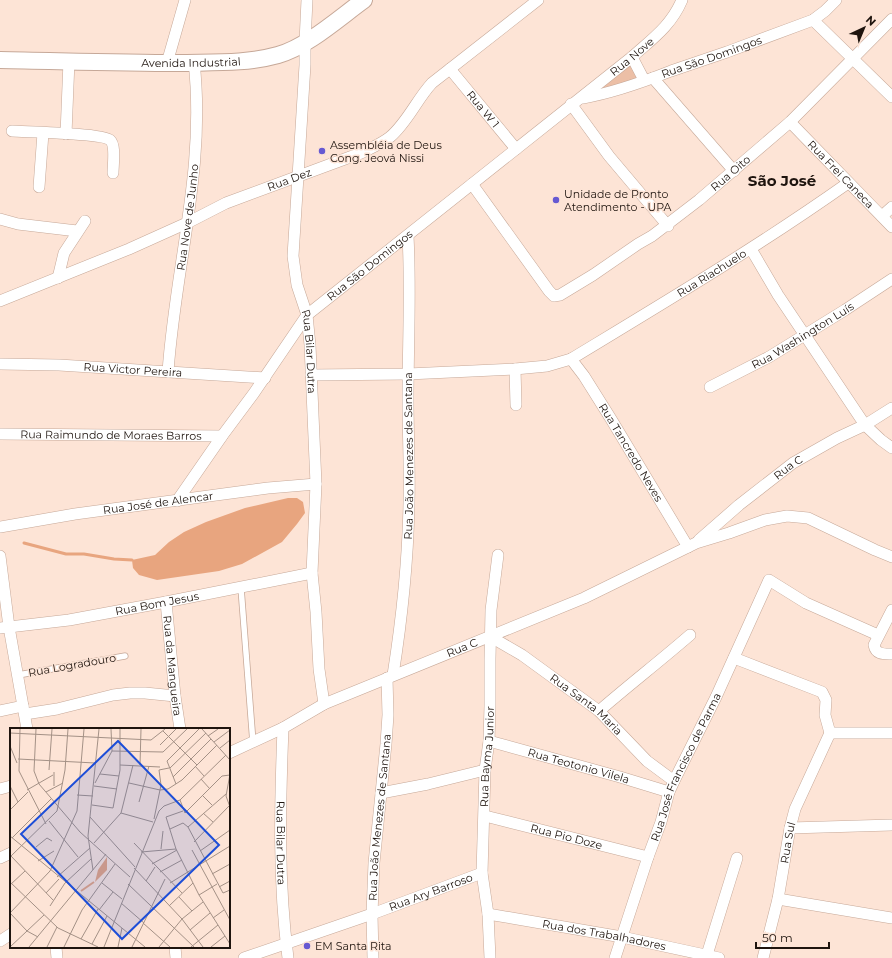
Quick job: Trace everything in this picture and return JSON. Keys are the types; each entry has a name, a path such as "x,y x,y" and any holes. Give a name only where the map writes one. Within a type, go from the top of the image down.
{"street":[{"path":"167,63 185,0"},
{"name":"Rua Bilar Dutra","path":"307,0 304,80 293,256 297,284 307,314 310,344 316,484 312,573 319,669 324,704"},
{"name":"Avenida Industrial","path":"0,60 167,63 256,59 278,55 305,42 364,0"},
{"name":"Rua Dez","path":"0,301 189,222 226,203 361,153 381,144 400,127 422,93 432,83 538,0"},
{"name":"Rua Nove","path":"576,101 661,32 674,18 682,0"},
{"name":"Rua São Domingos","path":"177,501 222,436 265,378 307,314 408,236 576,101 648,79 813,20 836,0"},
{"name":"Rua Oito","path":"472,184 549,291 554,296 560,295 668,226 790,122 892,19"},
{"path":"813,20 892,97"},
{"path":"632,57 648,79 734,171"},
{"path":"66,134 69,61"},
{"name":"Rua Nove de Junho","path":"168,372 172,327 189,222 197,137 198,110 194,62"},
{"name":"Rua W 1","path":"450,69 516,149"},
{"path":"576,101 609,156 668,226"},
{"name":"Rua Frei Caneca","path":"790,122 892,227"},
{"path":"12,132 103,137 110,140 113,150 113,173"},
{"path":"40,187 43,133"},
{"name":"Rua Riachuelo","path":"311,375 408,374 515,369 548,366 572,359 709,276 848,183"},
{"path":"882,216 892,207"},
{"path":"0,219 18,224 77,231"},
{"path":"58,278 64,253 77,231 85,221"},
{"name":"Rua João Menezes de Santana","path":"373,958 372,914 374,863 388,715 390,676 401,625 408,539 410,456 408,374 410,270 408,236"},
{"path":"751,248 778,295 865,425 892,448"},
{"name":"Rua Washington Luís","path":"710,387 768,357 892,279"},
{"name":"Rua Tancredo Neves","path":"572,359 692,545"},
{"name":"Rua Victor Pereira","path":"0,364 60,365 265,378"},
{"path":"515,369 516,405"},
{"name":"Rua C","path":"692,545 739,505 794,463 837,438 865,425 892,408"},
{"name":"Rua Raimundo de Moraes Barros","path":"0,434 222,436"},
{"name":"Rua José de Alencar","path":"0,527 75,514 268,488 316,484"},
{"name":"Rua C","path":"230,753 283,728 324,704 584,598 692,545 729,534 765,520 787,516 808,518 874,550 892,557"},
{"name":"Rua Bayma Junior","path":"490,958 488,914 482,872 485,816 485,770 489,741 492,593 498,555"},
{"path":"0,556 5,628 18,675 27,728"},
{"name":"Rua Bom Jesus","path":"5,628 69,620 241,588 312,573"},
{"name":"Rua José Francisco de Parma","path":"615,958 661,822 671,786 699,733 770,580 806,603 878,635"},
{"name":"Rua da Mangueira","path":"166,602 175,696 180,728"},
{"path":"892,610 878,635 874,646 879,653 892,654"},
{"path":"599,711 658,664 690,635"},
{"name":"Rua Santa Maria","path":"491,637 522,656 599,711 671,786"},
{"path":"734,658 822,692 826,700 825,715 830,733 892,733"},
{"path":"0,711 57,709 113,695 130,693 175,696"},
{"name":"Rua Bilar Dutra","path":"283,728 280,830 282,893 288,958"},
{"name":"Rua Sul","path":"763,958 778,899 790,828 796,809 830,733"},
{"name":"Rua Teotonio Vilela","path":"489,741 620,776 671,786"},
{"path":"381,793 428,784 485,770"},
{"path":"0,789 10,786"},
{"name":"Rua Pio Doze","path":"485,816 648,857"},
{"path":"790,828 892,825"},
{"path":"0,858 10,853"},
{"path":"707,956 737,858"},
{"name":"Rua Ary Barroso","path":"244,958 372,914 482,872"},
{"path":"778,899 892,918"},
{"name":"Rua dos Trabalhadores","path":"488,914 622,937 719,958"},
{"path":"0,941 10,935"},
{"path":"56,948 57,958"}],"lane":[{"path":"241,588 252,743"},
{"name":"Rua Logradouro","path":"18,675 125,656"}],"shaded area":[{"path":"630,60 641,77 586,96"},
{"path":"288,498 297,498 303,502 305,513 282,542 242,564 219,571 157,580 139,575 133,568 132,560 155,555 169,542 184,532 206,522 245,508"}],"waterway":[{"path":"24,543 66,554 84,554 114,559 132,560"}],"place":[{"name":"Assembléia de Deus Cong. Jeová Nissi","path":"322,151"},
{"name":"Unidade de Pronto Atendimento - UPA","path":"556,200"},
{"name":"EM Santa Rita","path":"307,946"}],"district":[{"name":"São José","path":"782,181"}]}
